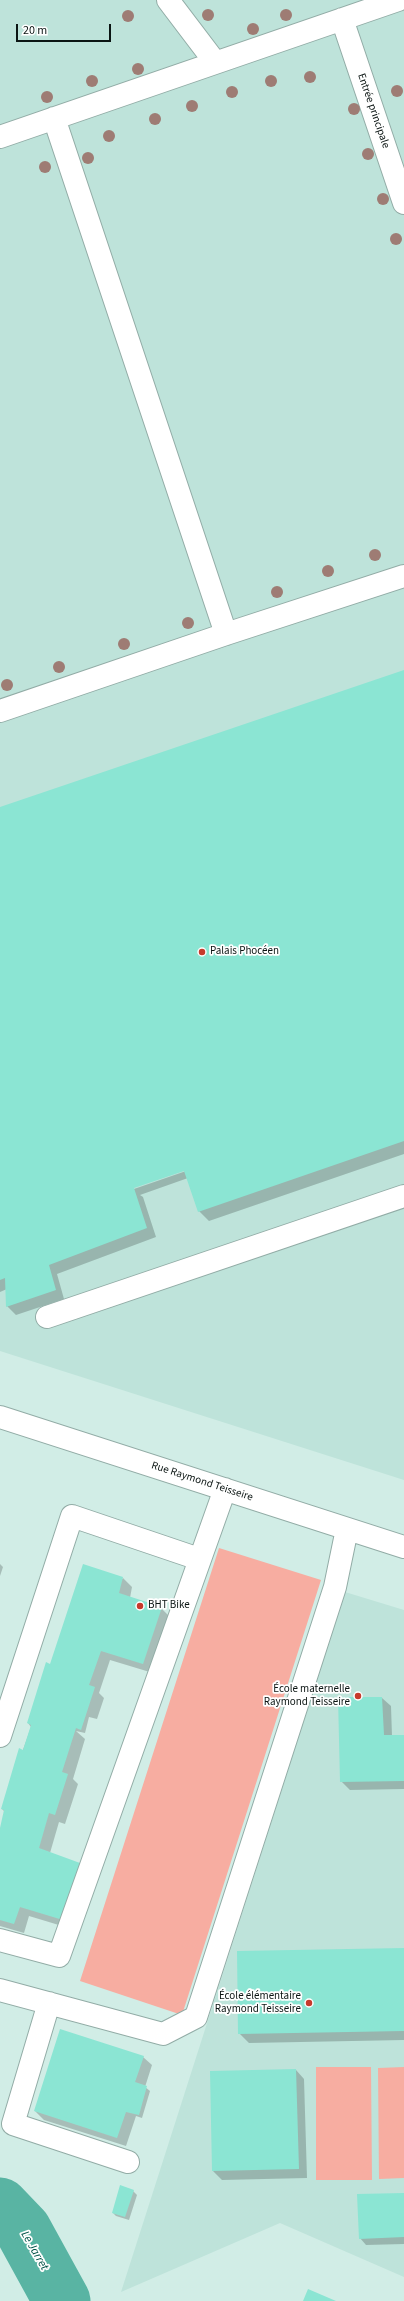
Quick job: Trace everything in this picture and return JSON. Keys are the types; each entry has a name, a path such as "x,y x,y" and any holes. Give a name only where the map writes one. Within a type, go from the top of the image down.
{"street":[{"path":"168,0 215,62"},
{"path":"0,137 398,0"},
{"name":"Entrée principale","path":"342,19 404,203"},
{"path":"54,118 226,634"},
{"path":"0,711 226,634 404,576"},
{"path":"47,1317 404,1196"},
{"name":"Rue Raymond Teisseire","path":"0,1417 404,1547"},
{"path":"0,1940 59,1956 225,1489"},
{"path":"0,1736 72,1516 199,1559"},
{"path":"0,1990 163,2034 196,2017 335,1587 347,1529"},
{"path":"49,2003 13,2124 128,2162"}],"shaded area":[{"path":"0,0 404,0 404,1480 0,1351"},
{"path":"219,1548 321,1580 182,2015 80,1981"},
{"name":"École élémentaire Raymond Teisseire","path":"345,1592 404,1610 404,2277 280,2223 121,2292"},
{"path":"316,2067 371,2067 372,2180 316,2180"},
{"path":"404,2067 404,2178 379,2179 378,2068"}],"building":[{"name":"Palais Phocéen","path":"404,670 404,1141 198,1212 184,1171 134,1188 147,1228 49,1265 56,1290 6,1307 5,1278 0,1280 0,807"},
{"path":"83,1564 123,1577 119,1593 162,1607 143,1664 101,1651 89,1685 95,1687 81,1730 76,1728 62,1772 68,1774 55,1815 49,1813 39,1848 80,1863 63,1920 20,1907 14,1924 0,1920 0,1828 4,1810 1,1809 19,1748 23,1750 31,1725 27,1723 46,1662 50,1664"},
{"path":"338,1697 382,1697 384,1735 404,1735 404,1781 340,1782"},
{"path":"404,1948 404,2031 238,2034 237,1951"},
{"path":"60,2029 144,2056 135,2082 147,2086 139,2115 126,2112 117,2138 34,2111"},
{"path":"296,2069 299,2169 212,2171 210,2071"},
{"path":"120,2185 134,2190 125,2217 112,2213"},
{"path":"404,2193 404,2237 359,2239 357,2194"},
{"path":"308,2289 336,2301 303,2301"}],"waterway":[{"name":"Le Jarret","path":"0,2206 23,2230 62,2301"}],"place":[{"name":"Palais Phocéen","path":"202,952"},
{"name":"BHT Bike","path":"140,1606"},
{"name":"École maternelle Raymond Teisseire","path":"358,1696"},
{"name":"École élémentaire Raymond Teisseire","path":"309,2003"}]}
